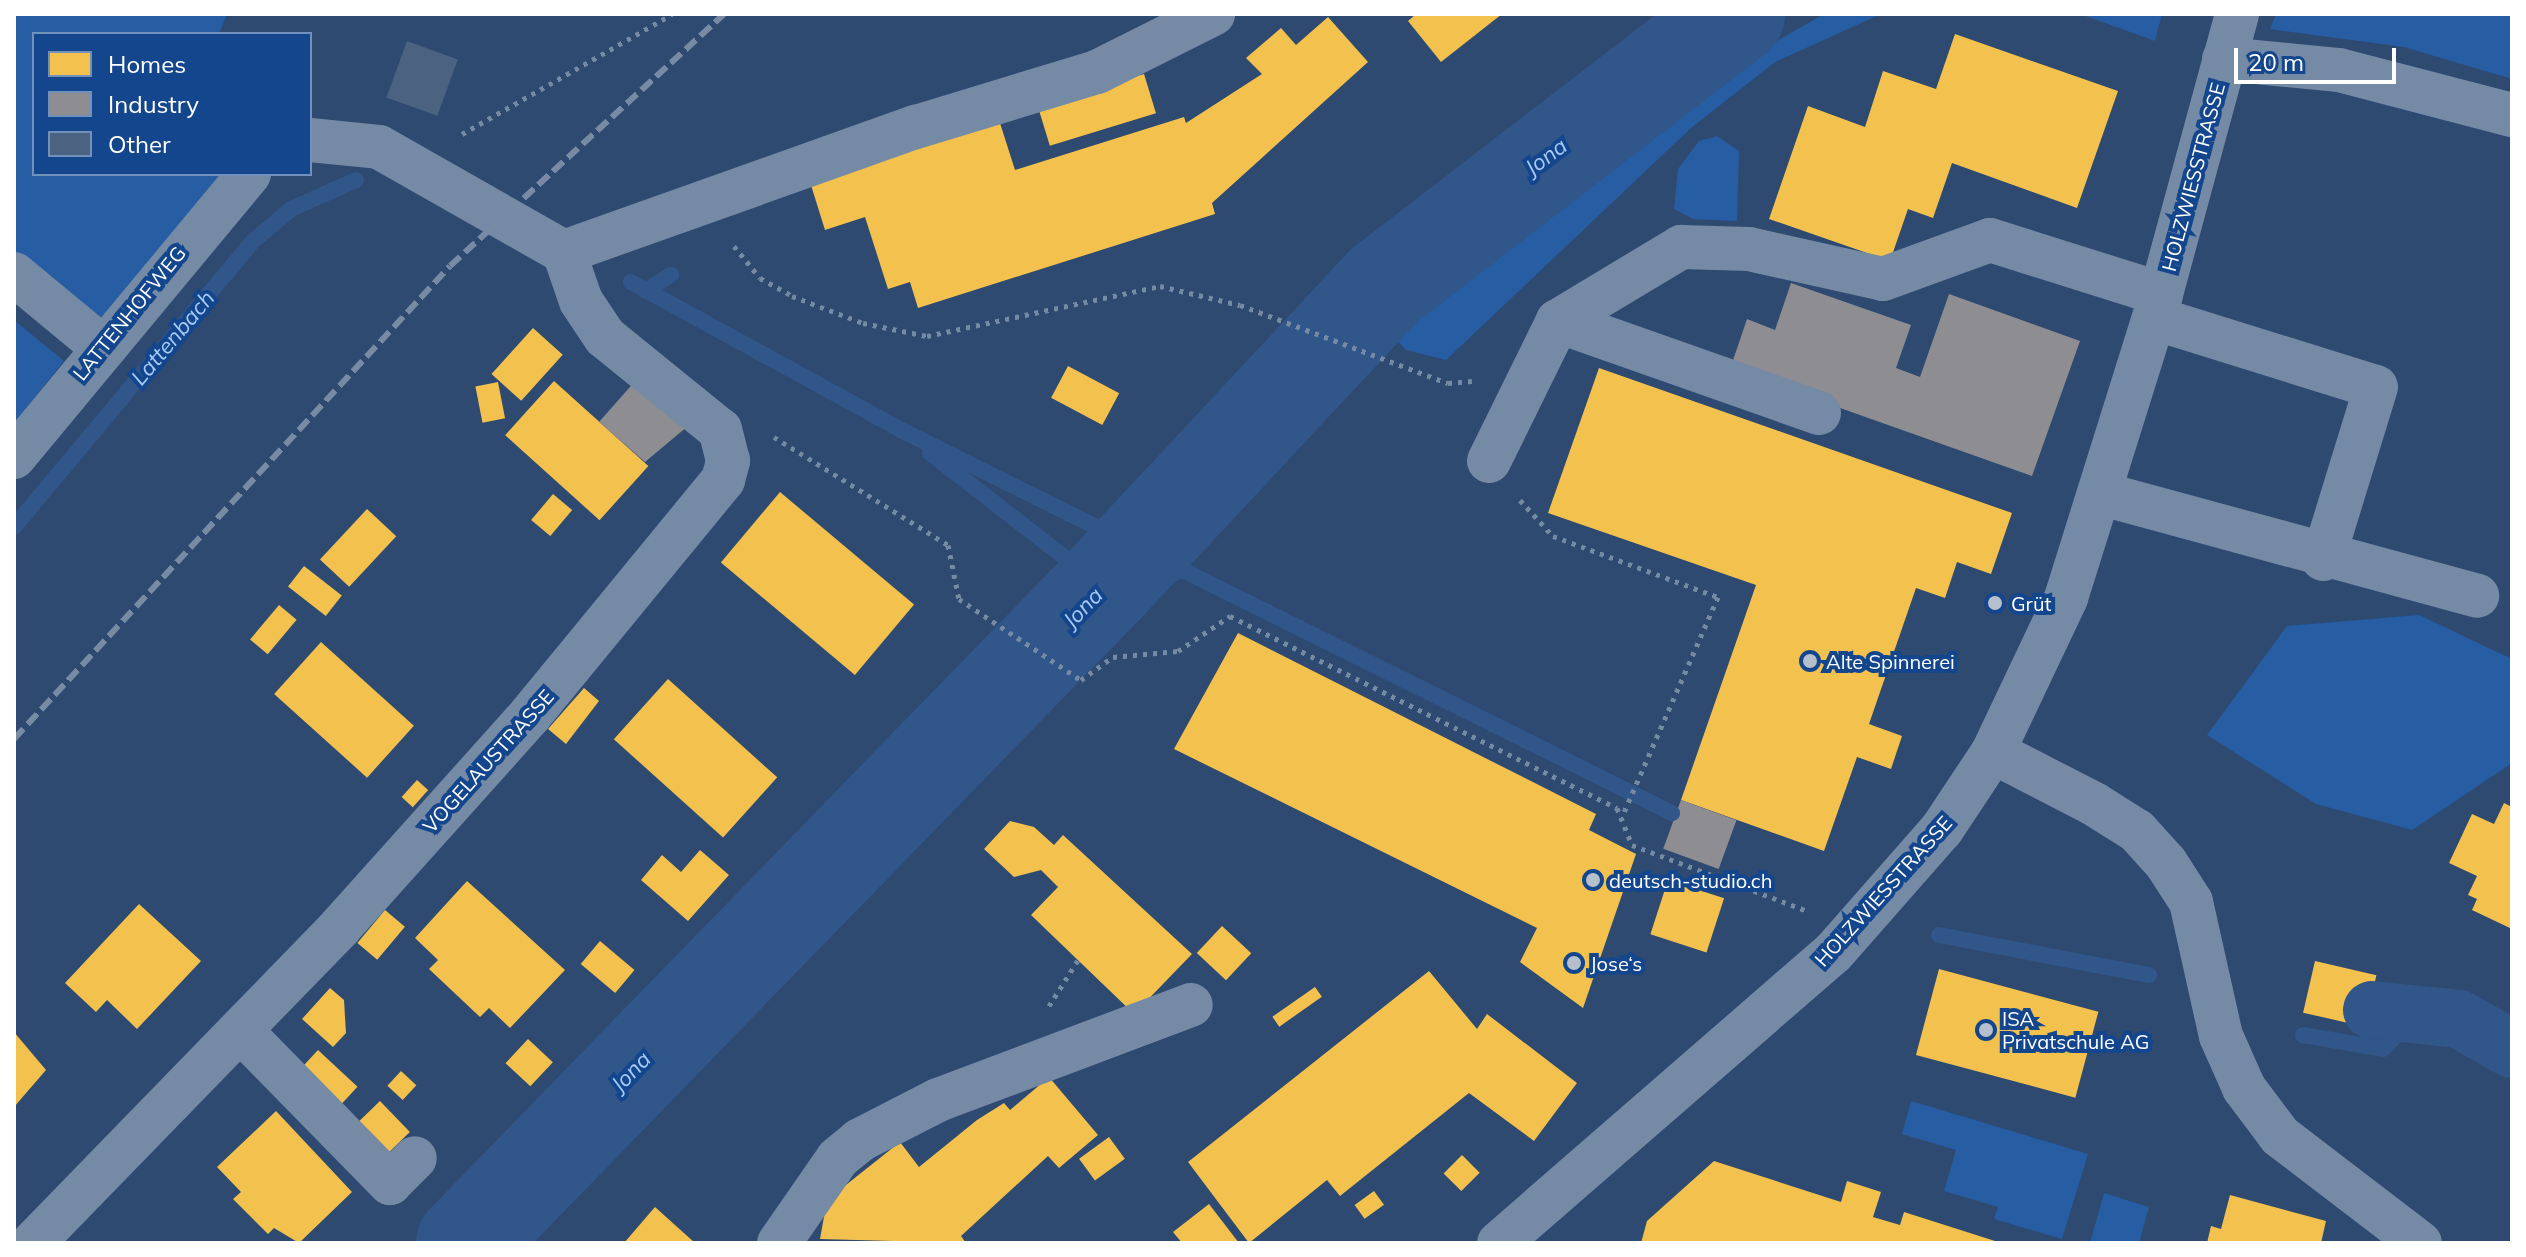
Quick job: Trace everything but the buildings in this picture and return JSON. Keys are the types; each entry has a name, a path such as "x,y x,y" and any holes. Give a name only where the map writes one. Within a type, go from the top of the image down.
{"street":[{"path":"564,252 698,202 1097,72 1213,14"},
{"path":"2230,41 2512,115"},
{"name":"HOLZWIESSTRASSE","path":"1499,1243 1833,953 1942,829 1993,752 2041,664 2099,493 2158,306 2230,41"},
{"path":"312,140 350,139 410,163 564,252 581,301 605,337 720,430"},
{"name":"LATTENHOFWEG","path":"14,457 101,346 247,176"},
{"name":"HOLZWIESSTRASSE","path":"1558,321 1681,247 1749,249 1883,279 1990,240 2158,306"},
{"path":"14,274 101,346"},
{"path":"2158,306 2376,387 2323,559"},
{"path":"1489,461 1558,321 1819,413"},
{"name":"VOGELAUSTRASSE","path":"33,1243 241,1031 530,715 712,497 728,461 720,430"},
{"path":"2099,493 2323,559 2477,596"},
{"path":"1993,752 2094,804 2137,831 2166,863 2191,902 2221,1036 2244,1088 2280,1136 2420,1243"},
{"path":"779,1243 838,1158 860,1140 938,1100 1191,1005"},
{"path":"241,1031 390,1183 415,1158"}],"path":[{"path":"410,163 672,14"},
{"path":"698,202 760,278 863,323 927,336 1160,286 1274,318 1448,383 1480,380"},
{"path":"720,430 782,440 948,545 959,599 1081,680 1113,657 1178,651 1230,616 1617,808 1632,845 1813,913 1802,923"},
{"path":"1518,496 1553,536 1718,597 1621,818"}],"shaded area":[{"path":"14,14 227,14 220,32 32,32 32,176 218,176 102,323 14,251"},
{"path":"1824,14 1881,14 1775,62 1691,128 1446,360 1406,350 1394,337 1459,265 1658,109"},
{"path":"2080,14 2162,14 2155,41"},
{"path":"2276,14 2512,14 2512,79 2404,47 2270,29"},
{"path":"1717,136 1739,151 1737,221 1693,219 1674,209 1678,169 1699,141"},
{"path":"14,320 64,361 14,423"},
{"path":"2419,615 2512,659 2512,763 2412,830 2316,804 2207,735 2287,626"},
{"path":"1911,1101 2088,1154 2062,1239 1994,1219 1998,1207 1944,1191 1956,1150 1902,1134"},
{"path":"2104,1193 2149,1207 2139,1243 2090,1243"}],"waterway":[{"name":"Jona","path":"465,1243 1103,587 1386,284 1736,14"},
{"name":"Lattenbach","path":"14,527 252,242 291,209 356,180"},
{"path":"646,291 671,275"},
{"path":"631,282 901,430 1672,813"},
{"path":"930,453 1103,587"},
{"path":"1121,568 1175,573"},
{"path":"1939,935 2149,975"},
{"path":"2372,1010 2459,1019 2512,1049"},
{"path":"2303,1035 2383,1049 2413,1018"}],"railway":[{"path":"14,739 450,266 724,14"}],"place":[{"name":"Grüt","path":"1995,603"},
{"name":"Alte Spinnerei","path":"1810,661"},
{"name":"deutsch-studio.ch","path":"1593,880"},
{"name":"Jose‘s","path":"1574,963"},
{"name":"ISA Privatschule AG","path":"1986,1030"}]}
